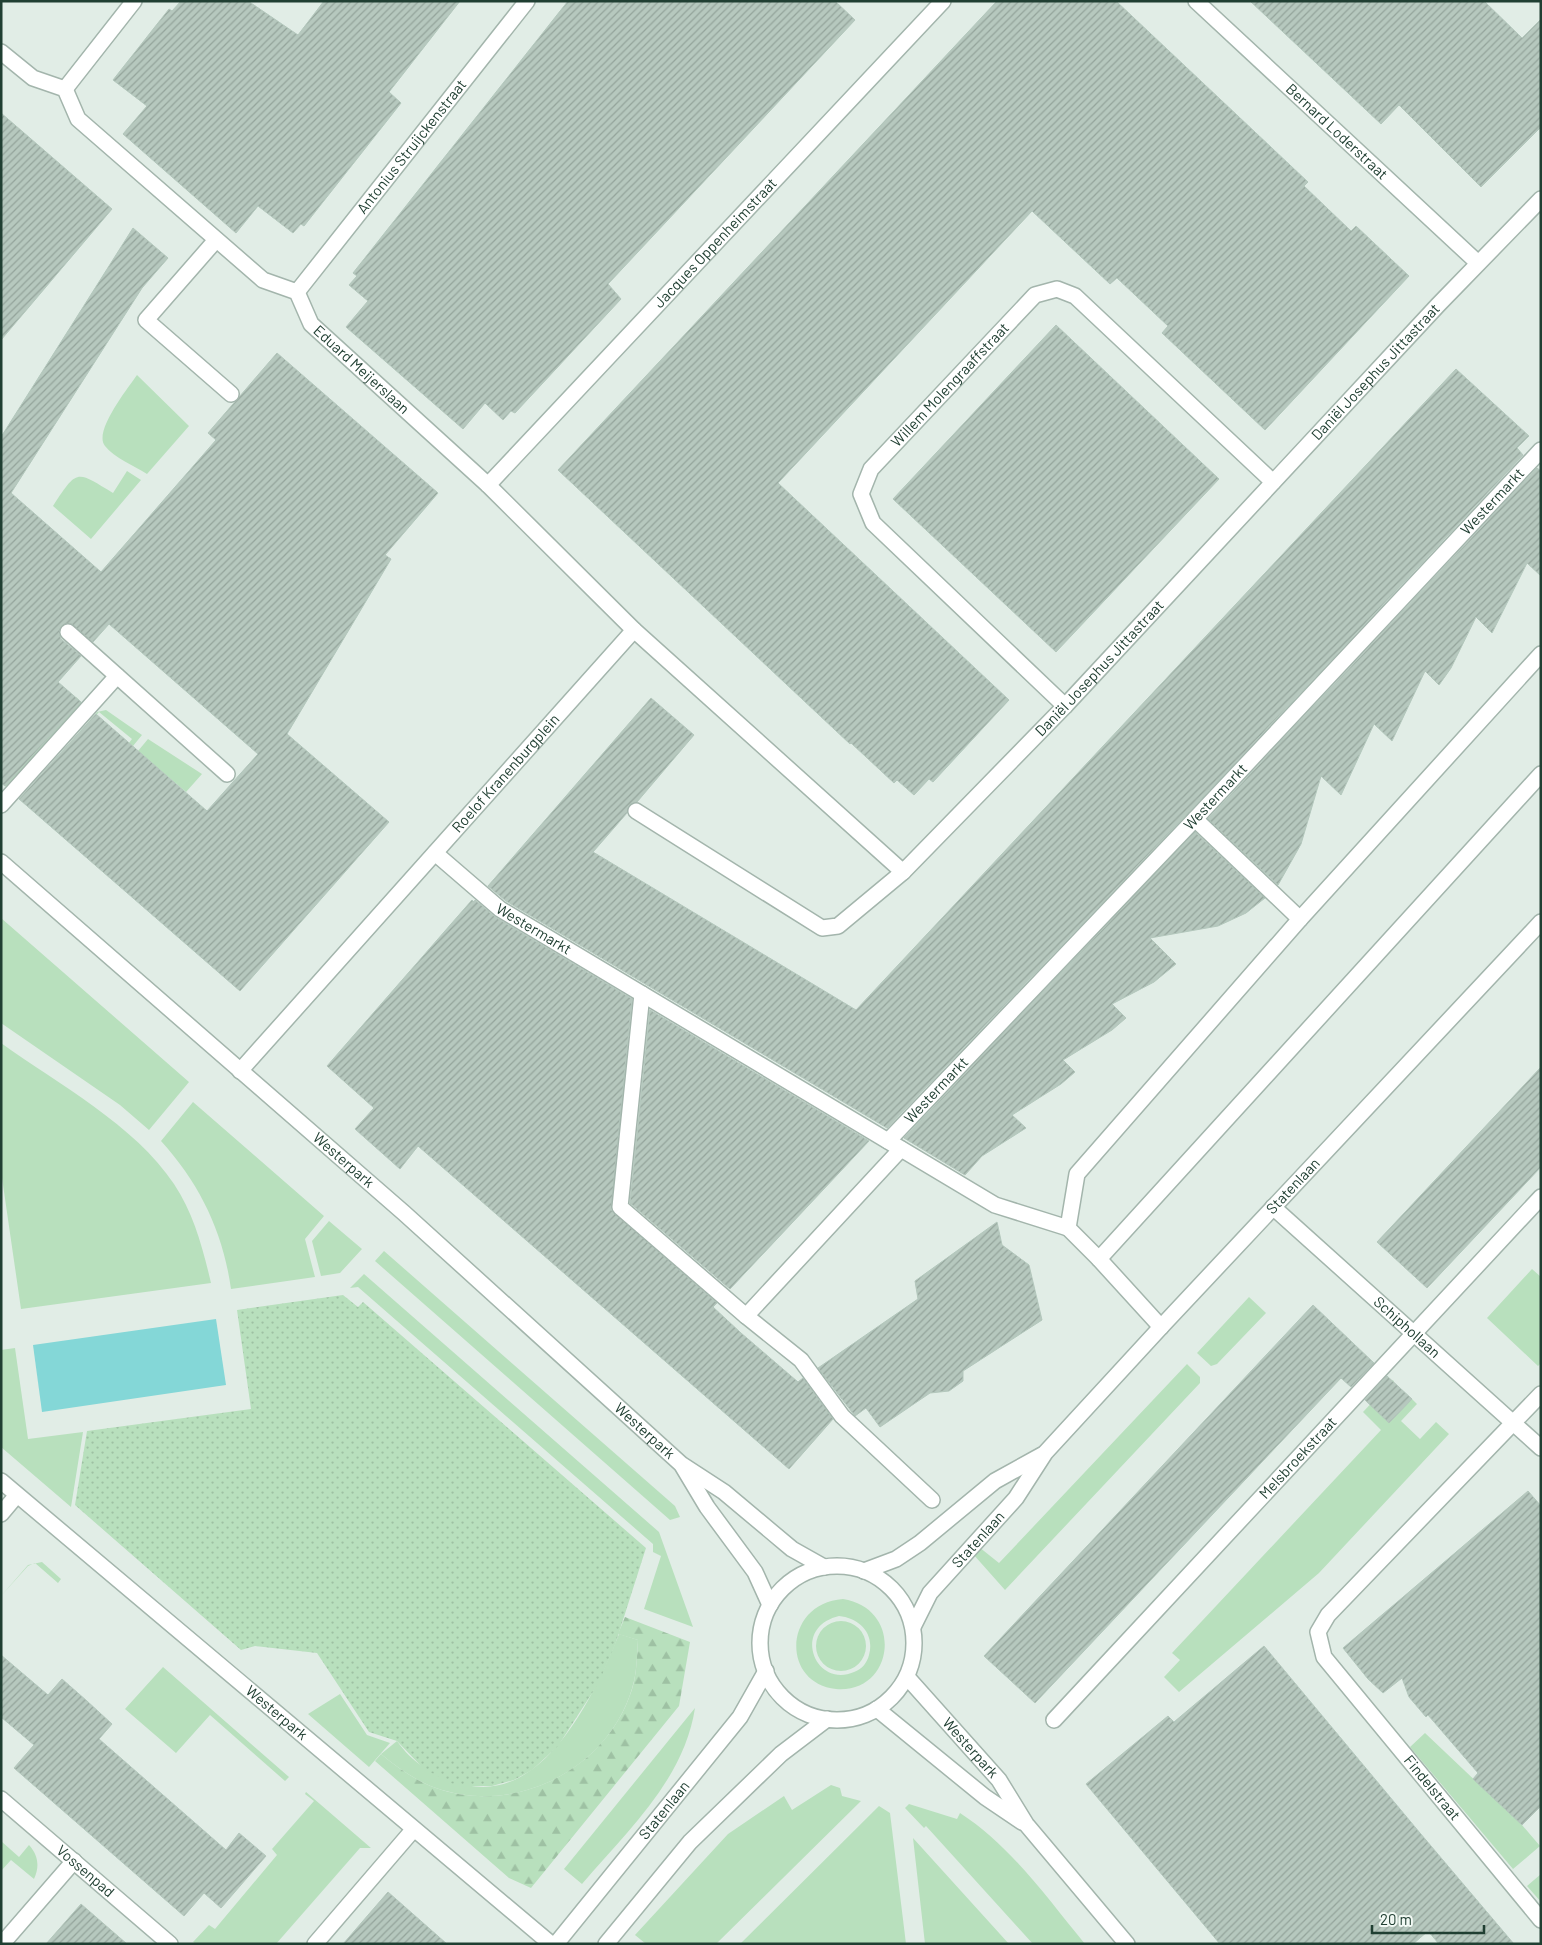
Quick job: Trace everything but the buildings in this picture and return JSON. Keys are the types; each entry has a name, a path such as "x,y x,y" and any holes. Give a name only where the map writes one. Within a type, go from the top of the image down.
{"street":[{"path":"65,89 134,1"},
{"name":"Antonius Struijckenstraat","path":"297,292 527,1"},
{"name":"Jacques Oppenheimstraat","path":"488,485 943,1"},
{"name":"Bernard Loderstraat","path":"1196,1 1478,263"},
{"path":"1,52 33,78 65,89 78,119 263,280 297,292"},
{"name":"Daniël Josephus Jittastraat","path":"636,811 822,928 838,926 903,872 1065,706 1478,263 1541,199"},
{"path":"216,240 146,320 231,394"},
{"name":"Willem Molengraaffstraat","path":"1065,706 873,523 861,494 872,469 1035,296 1057,289 1074,296 1274,482"},
{"name":"Eduard Meijerslaan","path":"297,292 311,324 488,485"},
{"name":"Westermarkt","path":"746,1316 895,1145 1195,819 1541,450"},
{"path":"488,485 634,630 903,872"},
{"name":"Roelof Kranenburgplein","path":"240,1071 634,630"},
{"path":"68,632 227,774"},
{"path":"1068,1228 1077,1174 1300,919 1541,654"},
{"path":"1,805 117,676"},
{"path":"1099,1258 1541,774"},
{"path":"1195,819 1300,919"},
{"name":"Westermarkt","path":"435,853 500,909 995,1205 1068,1228 1099,1258 1160,1327"},
{"name":"Westerpark","path":"1,862 411,1220 681,1464 724,1492 792,1549 824,1567"},
{"name":"Statenlaan","path":"913,1627 930,1593 1016,1498 1046,1453 1160,1327 1541,922"},
{"path":"642,994 620,1207 800,1360 842,1416 932,1500"},
{"name":"Melsbroekstraat","path":"1054,1720 1414,1336 1541,1197"},
{"name":"Schiphollaan","path":"1273,1207 1414,1336 1541,1448"},
{"path":"1514,1423 1541,1394"},
{"name":"Findelstraat","path":"1514,1423 1328,1615 1318,1632 1324,1657 1541,1920"},
{"name":"Statenlaan","path":"864,1570 896,1559 995,1481 1046,1453"},
{"name":"Westerpark","path":"681,1464 707,1507 755,1572 770,1606"},
{"name":"Westerpark","path":"1,1481 413,1830 551,1944"},
{"path":"1,1514 17,1495"},
{"path":"844,1566 864,1570 887,1583 903,1603 913,1627 914,1652 907,1677 894,1695 877,1709 853,1718 827,1719 801,1711 780,1694 766,1671 760,1649 762,1627 770,1606 783,1588 802,1574 824,1567 844,1566"},
{"name":"Statenlaan","path":"556,1944 740,1717 766,1671"},
{"name":"Westerpark","path":"907,1677 999,1780 1026,1824 1127,1944"},
{"name":"Westerpark","path":"877,1709 985,1797 1026,1824"},
{"path":"606,1944 690,1842 781,1754 827,1719"},
{"name":"Vossenpad","path":"1,1799 170,1944"},
{"path":"315,1944 413,1830"},
{"path":"2,1944 74,1861"}],"green space":[{"path":"137,375 189,426 147,474 114,454 105,446 103,439 107,421"},
{"path":"127,471 141,480 91,539 53,506 73,479 84,477 113,493"},
{"path":"76,697 82,703 6,787 2,783"},
{"path":"106,710 142,735 133,746 129,743 132,739 99,712 21,800 97,712"},
{"path":"148,739 202,774 186,792 138,751"},
{"path":"1,918 189,1082 149,1130 120,1105 1,1023"},
{"path":"1,1043 117,1124 158,1163 174,1184 187,1207 201,1245 211,1283 21,1309 1,1171"},
{"path":"193,1102 324,1216 305,1239 315,1277 231,1289 222,1248 208,1210 187,1174 161,1141"},
{"path":"329,1221 362,1249 340,1273 321,1276 312,1241"},
{"path":"384,1251 675,1506 680,1517 670,1520 375,1261"},
{"path":"1532,1269 1541,1277 1541,1363 1538,1366 1487,1318"},
{"path":"364,1274 659,1532 693,1627 644,1609 661,1556 653,1552 653,1544 358,1287 350,1288"},
{"path":"343,1295 358,1307 363,1302 646,1548 615,1645 598,1684 558,1746 532,1770 514,1780 492,1786 464,1786 450,1783 423,1768 397,1741 369,1732 317,1653 255,1646 241,1650 75,1505 87,1431 251,1409 237,1310"},
{"path":"1249,1297 1266,1313 1217,1364 1211,1366 1197,1353"},
{"path":"15,1348 28,1439 83,1432 71,1507 1,1447 1,1350"},
{"path":"1187,1364 1200,1377 1200,1383 1005,1590 973,1554 979,1547 999,1563"},
{"path":"1393,1380 1394,1382 1372,1406 1389,1422 1412,1399 1417,1404 1401,1421 1420,1439 1436,1422 1449,1434 1319,1573 1179,1692 1164,1677 1180,1660 1172,1653 1381,1430 1363,1412"},
{"path":"42,1562 61,1579 58,1583 35,1563"},
{"path":"33,1564 28,1566 1,1596 28,1565"},
{"path":"843,1599 863,1606 876,1618 883,1633 884,1650 880,1665 870,1678 855,1687 836,1689 818,1684 805,1673 798,1659 796,1643 800,1628 809,1614 823,1604","holes":["839,1616 859,1623 864,1628 870,1640 870,1647 868,1658 862,1667 854,1672 840,1675 829,1672 820,1665 814,1655 812,1643 815,1632 824,1623"]},
{"path":"625,1617 690,1642 679,1706 531,1888 509,1878 375,1761 381,1754 421,1782 436,1788 467,1795 499,1795 529,1789 558,1777 584,1760 606,1738 623,1712 634,1682 638,1640 618,1634"},
{"path":"836,1621 846,1621 859,1628 866,1641 866,1651 859,1664 846,1671 836,1671 827,1667 820,1660 816,1651 816,1641 820,1632 827,1625"},
{"path":"619,1634 638,1640 634,1681 623,1711 606,1738 584,1760 558,1777 529,1789 499,1795 467,1795 436,1788 421,1782 381,1754 397,1741 421,1765 451,1780 482,1787 510,1782 536,1767 558,1744 578,1718 594,1689"},
{"path":"163,1667 289,1777 285,1781 210,1715 176,1753 125,1709"},
{"path":"340,1694 367,1735 390,1743 369,1767 308,1714"},
{"path":"695,1708 689,1734 679,1758 666,1781 635,1824 582,1884 564,1869"},
{"path":"1425,1733 1522,1825 1540,1846 1513,1869 1410,1747"},
{"path":"831,1785 840,1788 842,1796 861,1801 716,1944 646,1944 635,1935 728,1834 784,1796 792,1810"},
{"path":"306,1792 371,1848 360,1848 276,1944 196,1944 193,1942 209,1925 215,1929 277,1855 272,1849 314,1801 305,1794"},
{"path":"909,1804 957,1819 960,1813 978,1826 1012,1857 1085,1944 1033,1944 926,1826 924,1828 905,1808"},
{"path":"879,1806 890,1813 906,1944 740,1944"},
{"path":"913,1838 1009,1944 925,1944"},
{"path":"1,1841 19,1857 29,1845 37,1861 34,1879 11,1860 1,1871"},
{"path":"1541,1874 1541,1902 1527,1886"}],"water":[{"path":"216,1319 226,1385 42,1412 33,1345"}]}
